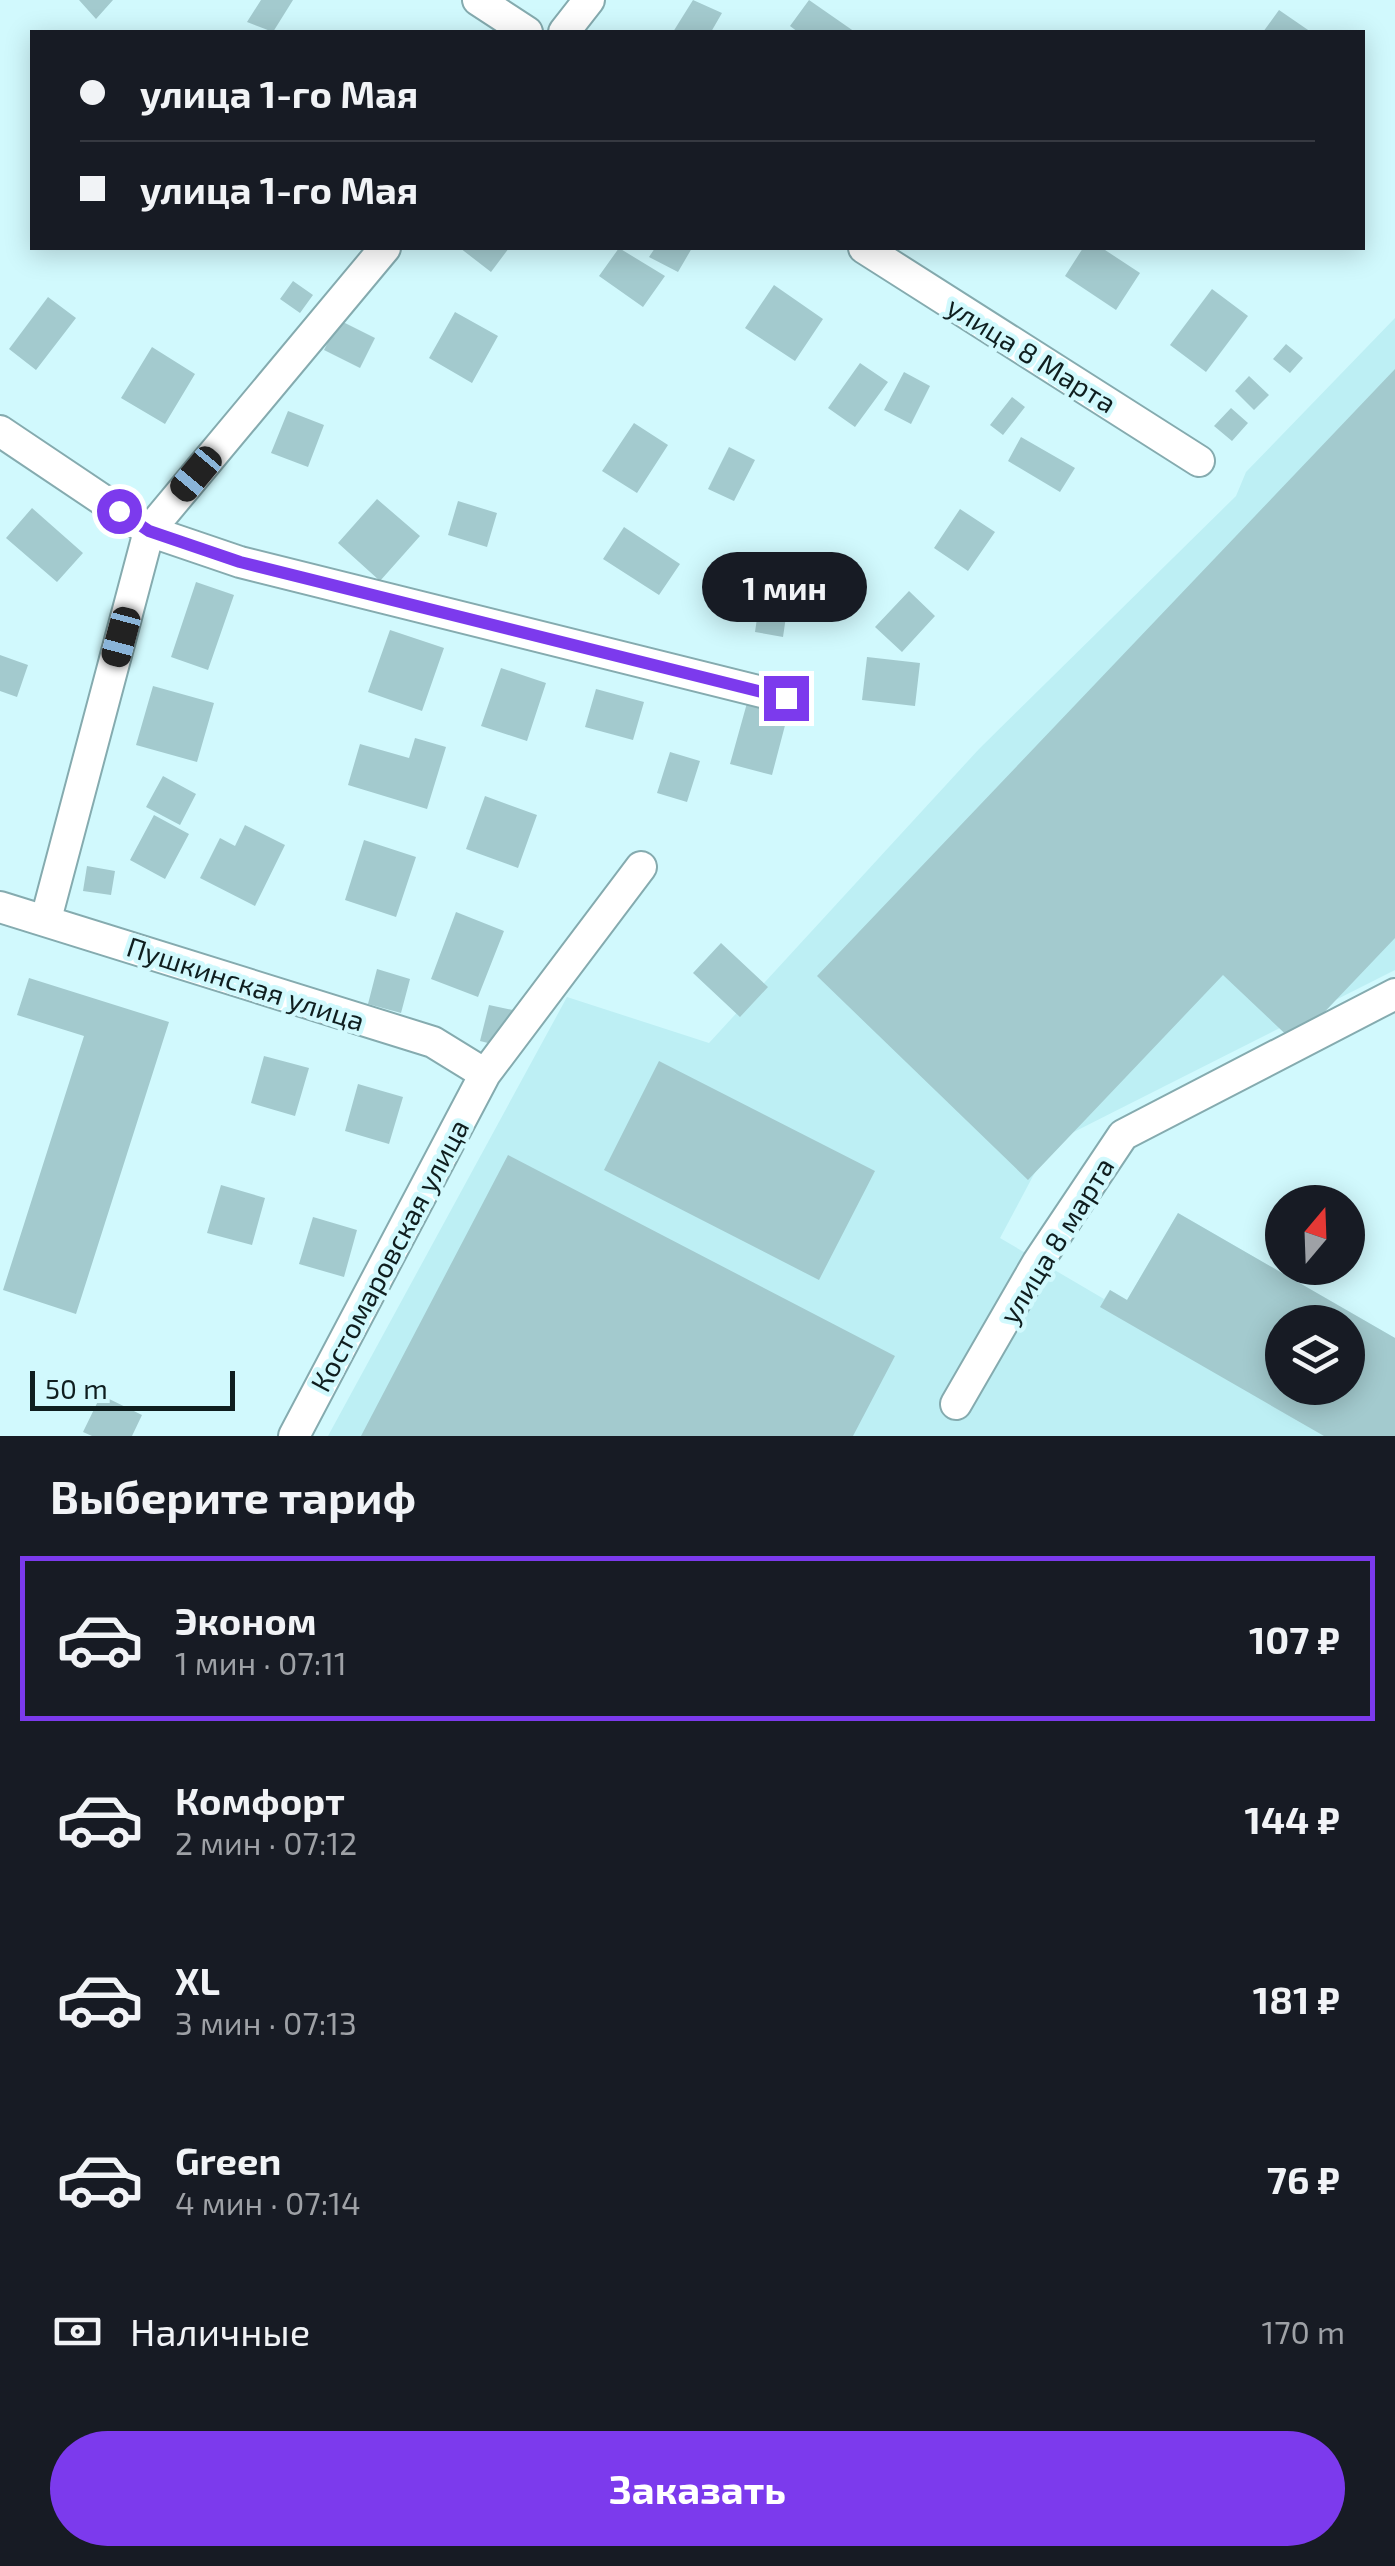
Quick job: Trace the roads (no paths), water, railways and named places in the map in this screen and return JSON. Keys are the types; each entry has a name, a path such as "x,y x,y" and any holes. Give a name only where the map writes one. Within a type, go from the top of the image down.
{"street":[{"path":"478,0 524,30"},
{"path":"566,30 589,0"},
{"path":"46,919 149,531 383,250"},
{"name":"улица 8 Марта","path":"867,250 1199,461"},
{"path":"0,431 149,531 240,562 786,698"},
{"name":"Костомаровская улица","path":"294,1436 485,1074 641,867"},
{"name":"Пушкинская улица","path":"0,907 433,1042 485,1074"},
{"name":"улица 8 марта","path":"956,1404 1038,1262 1123,1135 1395,994"}]}
